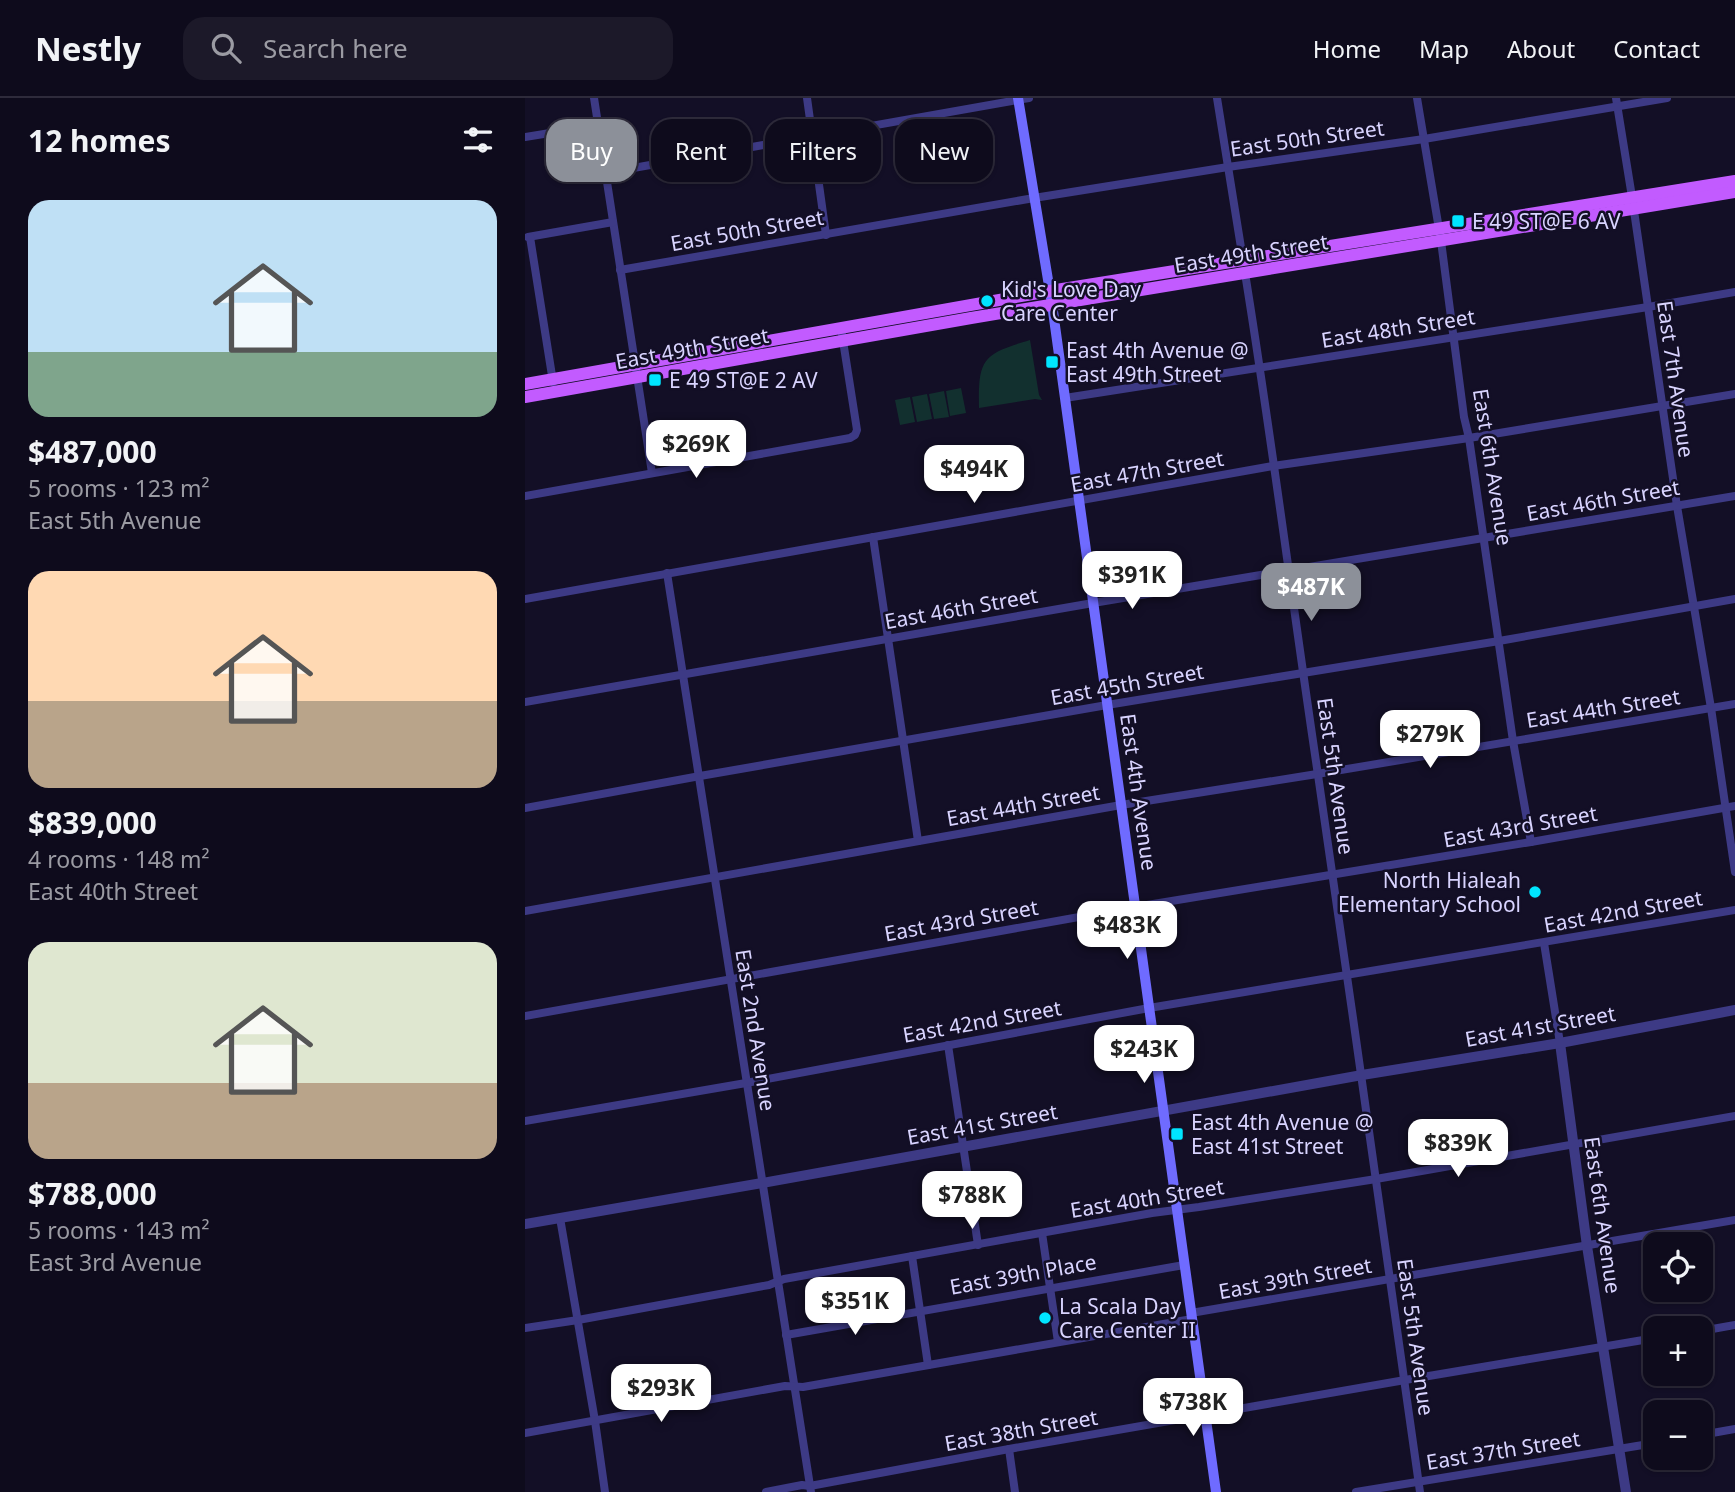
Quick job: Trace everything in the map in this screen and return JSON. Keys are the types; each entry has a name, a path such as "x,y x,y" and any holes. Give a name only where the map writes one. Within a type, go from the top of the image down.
{"main road":[{"name":"East 4th Avenue","path":"1022,99 1216,1492"},
{"name":"East 49th Street","path":"525,384 553,385 1051,298 1633,203 1735,181"},
{"name":"East 49th Street","path":"1633,203 1735,192"},
{"name":"East 49th Street","path":"1051,298 1191,282 1203,274 1306,250 1440,235"},
{"name":"East 49th Street","path":"525,397 553,385"}],"street":[{"path":"594,98 598,119"},
{"path":"807,98 810,119"},
{"name":"East 5th Avenue","path":"1217,98 1261,367 1420,1492"},
{"name":"East 6th Avenue","path":"1417,98 1440,235 1464,417 1485,538 1513,741 1531,842"},
{"name":"East 50th Street","path":"620,270 1034,198 1424,139 1617,102 1667,98"},
{"path":"881,124 1022,99"},
{"name":"East 7th Avenue","path":"1617,102 1735,872"},
{"path":"525,137 546,134"},
{"path":"637,167 765,145"},
{"path":"606,182 652,473"},
{"path":"819,182 826,234"},
{"path":"553,385 528,237 613,222"},
{"name":"East 48th Street","path":"1065,398 1735,292"},
{"path":"525,496 850,438 857,430 842,335"},
{"name":"East 47th Street","path":"525,598 1273,466 1469,438 1735,394"},
{"name":"East 46th Street","path":"525,702 1093,603 1735,496"},
{"path":"873,537 918,841"},
{"name":"East 2nd Avenue","path":"667,573 810,1489"},
{"name":"East 45th Street","path":"525,808 1107,705 1499,641 1735,599"},
{"name":"East 44th Street","path":"525,911 1121,805 1735,704"},
{"name":"East 43rd Street","path":"525,1016 1135,907 1735,806"},
{"name":"East 42nd Street","path":"525,1121 1149,1008 1735,910"},
{"name":"East 6th Avenue","path":"1544,943 1626,1492"},
{"name":"East 41st Street","path":"525,1224 1735,1010"},
{"path":"948,1045 978,1244"},
{"name":"East 40th Street","path":"525,1328 978,1244 1376,1179 1735,1116"},
{"path":"561,1218 605,1492"},
{"name":"East 39th Street","path":"525,1433 1163,1324 1192,1316 1390,1279 1735,1220"},
{"path":"1042,1233 1058,1342"},
{"path":"912,1256 928,1365"},
{"name":"East 39th Place","path":"786,1335 1184,1265"},
{"path":"1713,1329 1735,1325"},
{"name":"East 38th Street","path":"766,1492 802,1485 810,1489 1009,1449 1643,1340"},
{"path":"1713,1433 1735,1429"},
{"name":"East 37th Street","path":"1356,1492 1643,1445"},
{"path":"1009,1449 1015,1492"}],"green space":[{"path":"1030,340 1042,400 979,408 980,378 987,360 993,354"},
{"path":"961,388 966,413 950,416 946,391"},
{"path":"944,391 949,417 934,419 929,394"},
{"path":"927,394 932,419 917,422 912,397"},
{"path":"910,397 915,422 900,425 895,400"}],"place":[{"name":"E 49 ST@E 6 AV","path":"1458,221"},
{"name":"Kid's Love Day Care Center","path":"987,301"},
{"name":"East 4th Avenue @ East 49th Street","path":"1052,362"},
{"name":"E 49 ST@E 2 AV","path":"655,380"},
{"name":"North Hialeah Elementary School","path":"1535,892"},
{"name":"East 4th Avenue @ East 41st Street","path":"1177,1134"},
{"name":"La Scala Day Care Center II","path":"1045,1318"}]}
